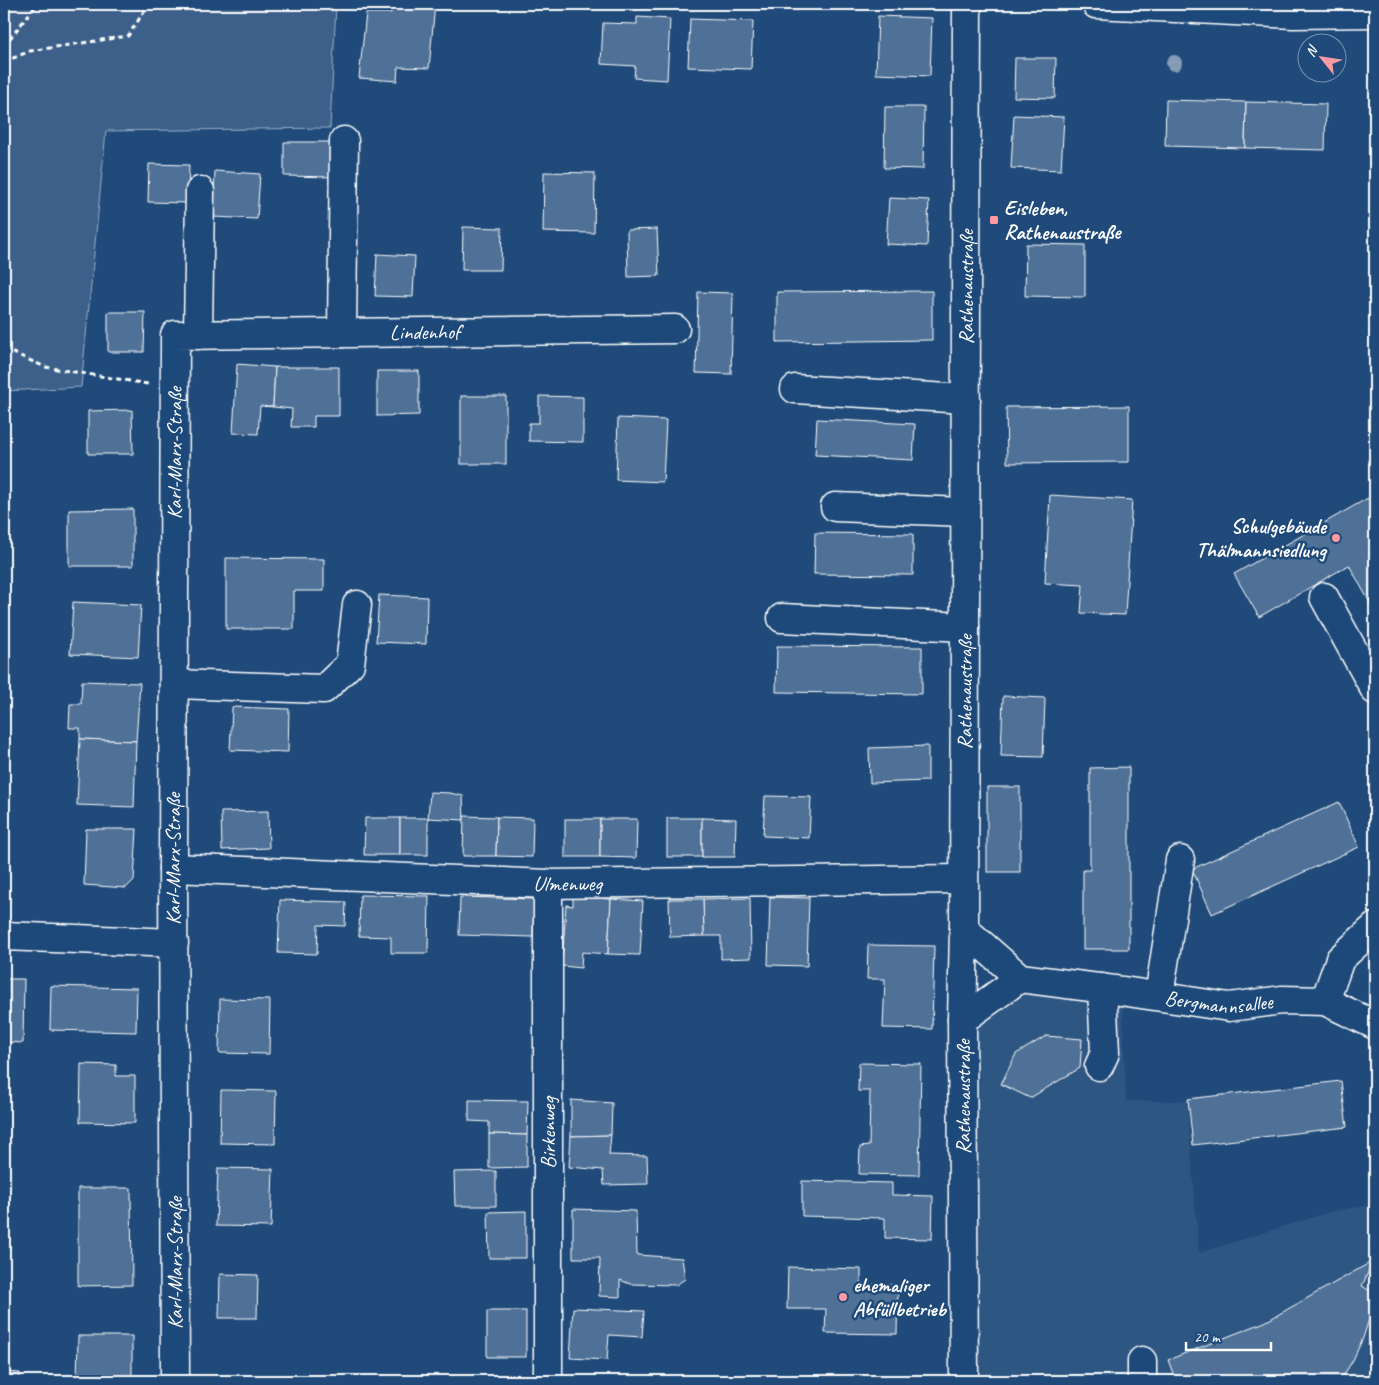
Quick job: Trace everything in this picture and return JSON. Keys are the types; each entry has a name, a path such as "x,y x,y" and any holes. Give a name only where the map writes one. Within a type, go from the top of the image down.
{"street":[{"name":"Rathenaustraße","path":"964,1381 962,1020 964,929 967,4"},
{"path":"1096,4 1293,14 1375,13"},
{"path":"342,333 344,141"},
{"name":"Karl-Marx-Straße","path":"175,1381 173,868 175,388 187,335 200,191"},
{"name":"Lindenhof","path":"187,335 675,329"},
{"path":"795,389 966,399"},
{"path":"835,507 965,512"},
{"path":"1324,597 1375,690"},
{"path":"174,684 324,689 350,664 357,605"},
{"path":"782,618 965,627"},
{"path":"1160,996 1180,860"},
{"name":"Ulmenweg","path":"173,868 548,884 963,879"},
{"name":"Birkenweg","path":"548,884 548,1381"},
{"path":"1375,927 1340,958 1325,1001 1375,1026"},
{"path":"962,1020 1020,978 964,929"},
{"path":"4,936 174,943"},
{"name":"Bergmannsallee","path":"1020,978 1229,1007 1282,1000 1325,1001"},
{"path":"1099,1066 1105,1053 1102,988"}],"path":[{"path":"4,46 37,4"},
{"path":"4,62 30,51 128,36 149,4"},
{"path":"4,349 45,368 175,388"}],"shaded area":[{"path":"4,4 336,4 330,128 106,131 81,387 4,391"},
{"path":"1020,978 1122,991 1126,1101 1187,1101 1199,1253 1329,1212 1375,1204 1375,1381 964,1381 962,1020"}],"building":[{"path":"392,4 435,4 429,68 398,67 397,81 359,78 366,13 391,13"},
{"path":"878,16 932,18 930,76 876,74"},
{"path":"637,17 670,19 667,80 634,78 635,66 601,64 603,23 637,24"},
{"path":"690,19 753,21 751,69 688,67"},
{"path":"1015,58 1056,58 1055,98 1014,97"},
{"path":"1371,92 1375,92 1375,142 1370,142"},
{"path":"1166,100 1246,102 1245,148 1165,146"},
{"path":"1246,102 1326,104 1325,150 1245,148"},
{"path":"885,107 924,107 923,169 884,168"},
{"path":"1014,115 1064,117 1061,170 1011,168"},
{"path":"284,142 336,142 335,177 284,176"},
{"path":"149,164 189,165 188,203 148,202"},
{"path":"215,171 260,174 257,219 213,217"},
{"path":"544,172 595,173 594,233 543,232"},
{"path":"889,198 929,200 927,246 886,244"},
{"path":"463,227 502,228 501,270 462,270"},
{"path":"657,229 659,276 628,277 627,230"},
{"path":"1026,244 1085,245 1085,297 1025,296"},
{"path":"377,254 415,256 413,297 375,296"},
{"path":"932,291 932,340 777,342 777,292"},
{"path":"698,292 733,293 731,374 696,373"},
{"path":"108,312 145,312 144,352 108,352"},
{"path":"237,364 275,367 273,407 260,406 258,434 233,433"},
{"path":"275,367 339,367 339,416 314,416 314,427 291,427 292,409 273,407"},
{"path":"377,371 419,371 419,415 377,416"},
{"path":"461,396 506,396 506,464 461,464"},
{"path":"539,396 583,397 583,442 529,441 529,423 539,423"},
{"path":"1129,406 1129,462 1007,463 1006,407"},
{"path":"132,410 133,454 88,454 88,411"},
{"path":"618,418 666,420 663,482 616,480"},
{"path":"817,419 915,424 913,460 815,455"},
{"path":"1050,495 1132,500 1125,615 1081,613 1083,585 1045,583"},
{"name":"Schulgebäude Thälmannsiedlung","path":"1368,498 1375,512 1375,612 1349,565 1259,617 1234,574"},
{"path":"133,509 133,566 69,566 69,510"},
{"path":"815,533 913,534 913,575 814,574"},
{"path":"226,558 324,559 324,591 294,591 294,629 226,629"},
{"path":"379,595 427,597 426,644 376,642"},
{"path":"73,602 141,605 138,657 70,654"},
{"path":"777,646 922,647 922,694 776,692"},
{"path":"82,681 140,683 136,741 80,739 80,728 69,728 70,704 81,704"},
{"path":"1003,696 1045,698 1043,757 1001,756"},
{"path":"232,707 289,709 288,752 230,750"},
{"path":"80,739 136,741 134,807 77,805"},
{"path":"928,746 928,781 870,783 869,748"},
{"path":"1129,767 1129,949 1083,949 1083,870 1090,870 1090,768"},
{"path":"987,787 1020,787 1020,872 987,872"},
{"path":"430,792 463,796 464,820 428,818"},
{"path":"765,796 811,797 809,838 763,836"},
{"path":"1339,802 1359,847 1212,914 1192,869"},
{"path":"268,811 269,848 222,850 221,812"},
{"path":"464,816 497,817 496,856 463,856"},
{"path":"497,817 533,818 532,857 496,856"},
{"path":"365,818 400,818 400,855 364,855"},
{"path":"400,818 428,818 428,855 400,855"},
{"path":"667,818 702,818 702,857 667,857"},
{"path":"702,818 736,819 735,857 702,857"},
{"path":"565,819 600,819 600,857 565,857"},
{"path":"600,819 637,819 636,858 600,857"},
{"path":"86,829 137,829 134,880 126,888 84,885"},
{"path":"360,895 429,896 428,953 391,953 391,937 359,936"},
{"path":"460,897 534,899 533,937 459,935"},
{"path":"573,897 611,899 608,954 582,952 581,968 562,966 566,905 573,906"},
{"path":"770,897 809,898 807,966 768,965"},
{"path":"750,898 751,958 721,959 721,936 704,936 703,899"},
{"path":"611,899 643,901 640,955 608,954"},
{"path":"669,899 703,899 704,936 670,937"},
{"path":"280,900 346,902 345,926 318,925 317,954 278,953"},
{"path":"868,945 934,946 932,1029 883,1028 885,979 867,979"},
{"path":"4,979 24,979 23,1043 4,1042"},
{"path":"51,986 137,988 136,1032 50,1030"},
{"path":"220,999 270,1000 269,1054 219,1053"},
{"path":"1046,1036 1082,1039 1080,1068 1030,1098 1001,1084 1016,1054"},
{"path":"859,1063 921,1064 919,1175 859,1174 860,1147 869,1146 870,1091 858,1091"},
{"path":"81,1064 116,1065 116,1076 135,1076 135,1123 80,1122"},
{"path":"1341,1081 1347,1127 1193,1145 1188,1099"},
{"path":"221,1090 276,1091 275,1144 220,1143"},
{"path":"469,1100 528,1101 527,1135 489,1134 489,1122 469,1121"},
{"path":"571,1100 612,1103 611,1135 571,1136"},
{"path":"489,1134 527,1135 527,1167 489,1168"},
{"path":"611,1135 609,1155 647,1156 648,1184 604,1185 603,1170 569,1167 571,1136"},
{"path":"218,1168 273,1169 271,1227 216,1226"},
{"path":"496,1171 496,1206 455,1206 454,1172"},
{"path":"802,1181 892,1183 892,1195 933,1196 932,1239 885,1238 885,1218 802,1216"},
{"path":"78,1188 131,1188 132,1285 78,1286"},
{"path":"573,1209 636,1211 637,1255 682,1258 685,1279 676,1285 630,1284 620,1280 620,1297 599,1296 600,1258 573,1258"},
{"path":"526,1211 526,1258 489,1258 488,1212"},
{"path":"1373,1261 1362,1286 1375,1294 1372,1310 1363,1338 1353,1360 1340,1381 1176,1381 1168,1360 1265,1322"},
{"name":"ehemaliger Abfüllbetrieb","path":"788,1267 861,1269 861,1284 898,1285 897,1334 825,1333 826,1309 787,1309"},
{"path":"220,1274 258,1275 257,1318 219,1318"},
{"path":"573,1308 644,1311 642,1337 609,1335 607,1360 570,1358"},
{"path":"487,1311 526,1311 526,1357 487,1357"},
{"path":"78,1336 132,1336 132,1381 77,1381"},
{"path":"4,1372 20,1373 20,1381 4,1381"}],"place":[{"name":"Eisleben, Rathenaustraße","path":"994,220"},
{"name":"Schulgebäude Thälmannsiedlung","path":"1336,538"},
{"name":"ehemaliger Abfüllbetrieb","path":"843,1297"}]}
